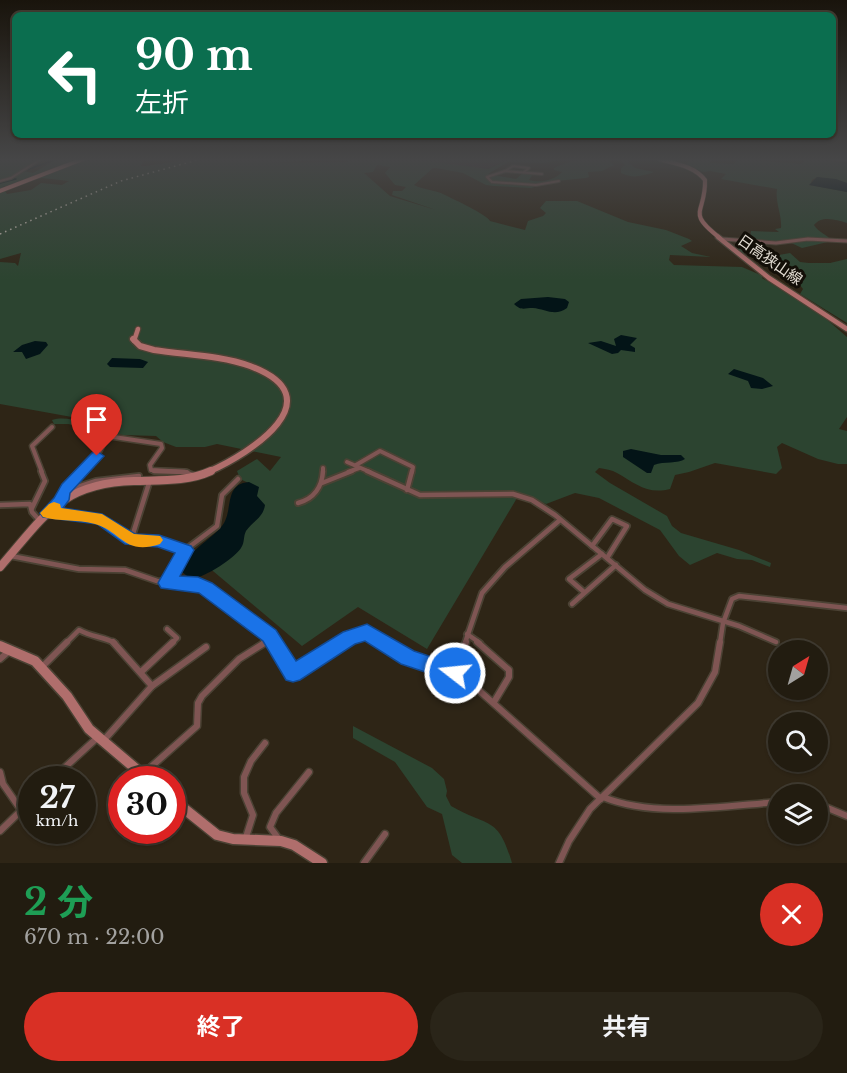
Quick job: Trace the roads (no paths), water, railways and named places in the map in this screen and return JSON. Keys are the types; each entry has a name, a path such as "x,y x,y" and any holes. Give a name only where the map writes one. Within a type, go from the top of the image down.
{"street":[{"name":"日高狭山線","path":"703,199 699,218 720,239 769,278 847,329"},
{"path":"720,239 776,243 815,239 847,241"},
{"path":"0,567 40,521 62,500 97,484 195,477 240,454 277,428 287,411 286,394 273,377 252,366 140,346 133,340 138,329"},
{"path":"40,521 32,512 32,507 45,481 32,446 52,428"},
{"path":"62,500 63,492 90,464 107,436 161,444 162,448 150,465 151,470 166,473 189,472 195,477"},
{"path":"321,483 357,467 380,450 413,467 407,490"},
{"path":"347,462 407,490 426,496 518,495 532,500 645,590 668,604 723,623 739,626 771,640"},
{"path":"298,503 309,501 321,483 323,468"},
{"path":"63,492 90,482 139,477"},
{"path":"167,583 185,550 215,529 222,495 238,479"},
{"path":"131,540 150,480"},
{"path":"0,505 25,503 32,507"},
{"path":"48,513 102,519 131,540 159,541 185,550"},
{"path":"584,592 568,579 605,556 627,526 612,519 592,546"},
{"path":"455,673 482,593 505,567 560,520"},
{"path":"10,556 79,569 125,570 167,583 198,584 271,638 293,674 349,638 367,632 408,658 455,673 470,682 602,798 610,802 658,808 768,802"},
{"path":"572,604 616,565"},
{"path":"559,863 569,841 590,809 698,703 715,672 723,623 732,599 739,596 847,608"},
{"path":"141,672 177,638 167,628"},
{"path":"41,667 79,630 95,638 104,638 114,642 152,686"},
{"path":"467,634 489,650 509,670 509,677 494,702"},
{"path":"157,766 197,726 198,703 202,696 239,659 271,638"},
{"path":"0,659 3,646 28,657 41,667 67,696 83,722 133,766"},
{"path":"68,766 100,739 152,686 206,647"},
{"path":"245,839 253,815 243,796 245,767 265,744"},
{"path":"0,772 3,784 18,806"},
{"path":"281,841 270,827 276,813 309,772"},
{"path":"828,806 847,816"},
{"path":"186,810 217,835 281,841 294,845 321,863"},
{"path":"0,831 18,813"},
{"path":"364,863 385,834"}],"railway":[{"path":"0,234 79,199"}]}
